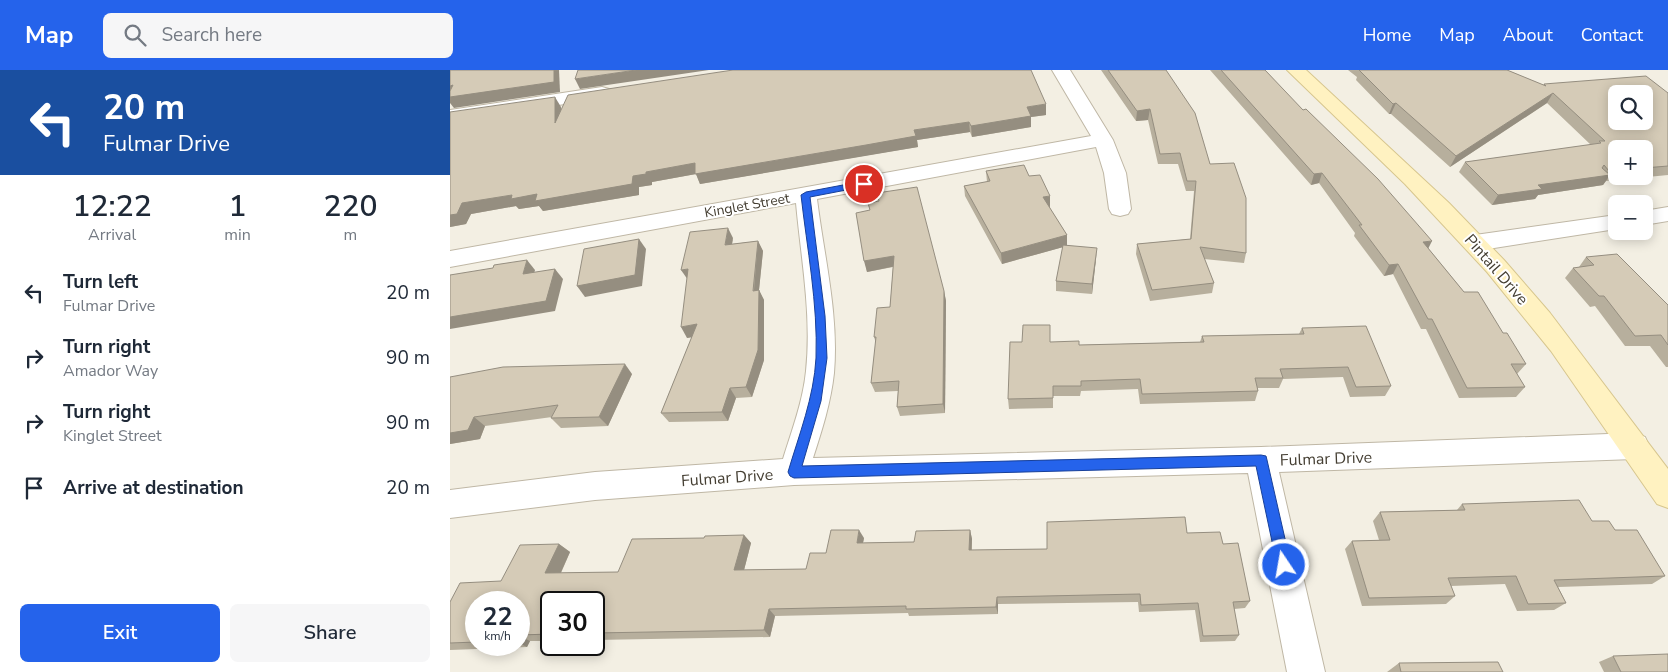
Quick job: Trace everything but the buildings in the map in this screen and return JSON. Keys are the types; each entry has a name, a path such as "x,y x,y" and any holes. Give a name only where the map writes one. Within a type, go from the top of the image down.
{"street":[{"path":"1061,70 1103,140 1115,173 1120,208"},
{"name":"Pintail Drive","path":"1296,70 1418,184 1475,243 1522,296 1576,365 1668,494"},
{"path":"450,116 623,90"},
{"name":"Kinglet Street","path":"450,259 1103,140"},
{"path":"794,472 815,401 821,358 820,316 806,195"},
{"path":"1653,216 1668,214"},
{"path":"1475,243 1608,223"},
{"name":"Fulmar Drive","path":"450,504 595,486 794,472 1261,460 1634,446"},
{"path":"1261,460 1306,672"}],"route":[{"path":"864,184 806,195 820,316 821,358 815,401 794,472 1261,460 1284,565"}]}
